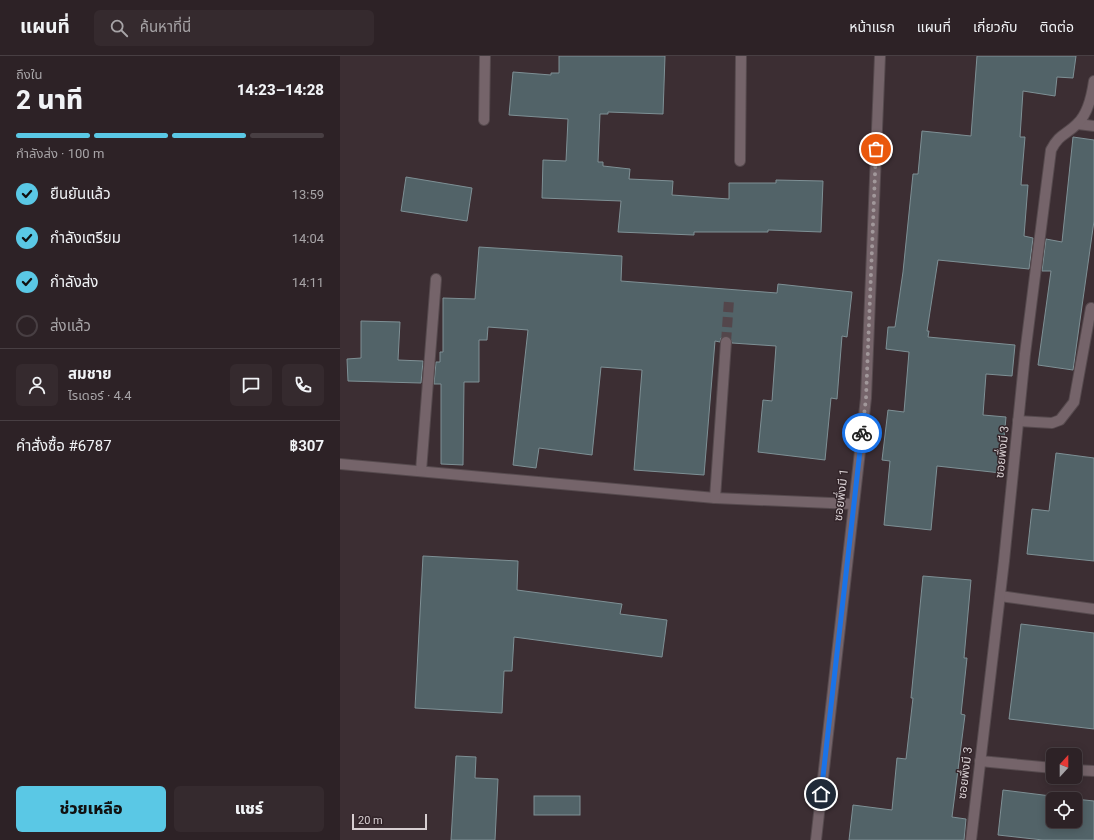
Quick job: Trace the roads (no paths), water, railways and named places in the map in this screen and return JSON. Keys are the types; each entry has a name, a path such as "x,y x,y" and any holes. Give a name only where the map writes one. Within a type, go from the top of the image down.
{"street":[{"path":"484,120 485,56"},
{"path":"740,161 741,56"},
{"name":"ซอยพึ่งมี 1","path":"816,840 866,398 880,56"},
{"name":"ซอยพึ่งมี 3","path":"971,840 1000,596 1018,421 1052,150 1057,139 1078,124 1087,109 1094,81"},
{"path":"1078,124 1094,126"},
{"path":"420,471 436,279"},
{"path":"1018,421 1052,423 1060,420 1074,402 1091,308"},
{"path":"715,498 726,342"},
{"path":"340,464 715,498 853,504"},
{"path":"1000,596 1094,609"},
{"path":"980,761 1046,767"},
{"path":"1082,771 1094,772"}],"tunnel":[{"path":"726,342 729,300"}]}
